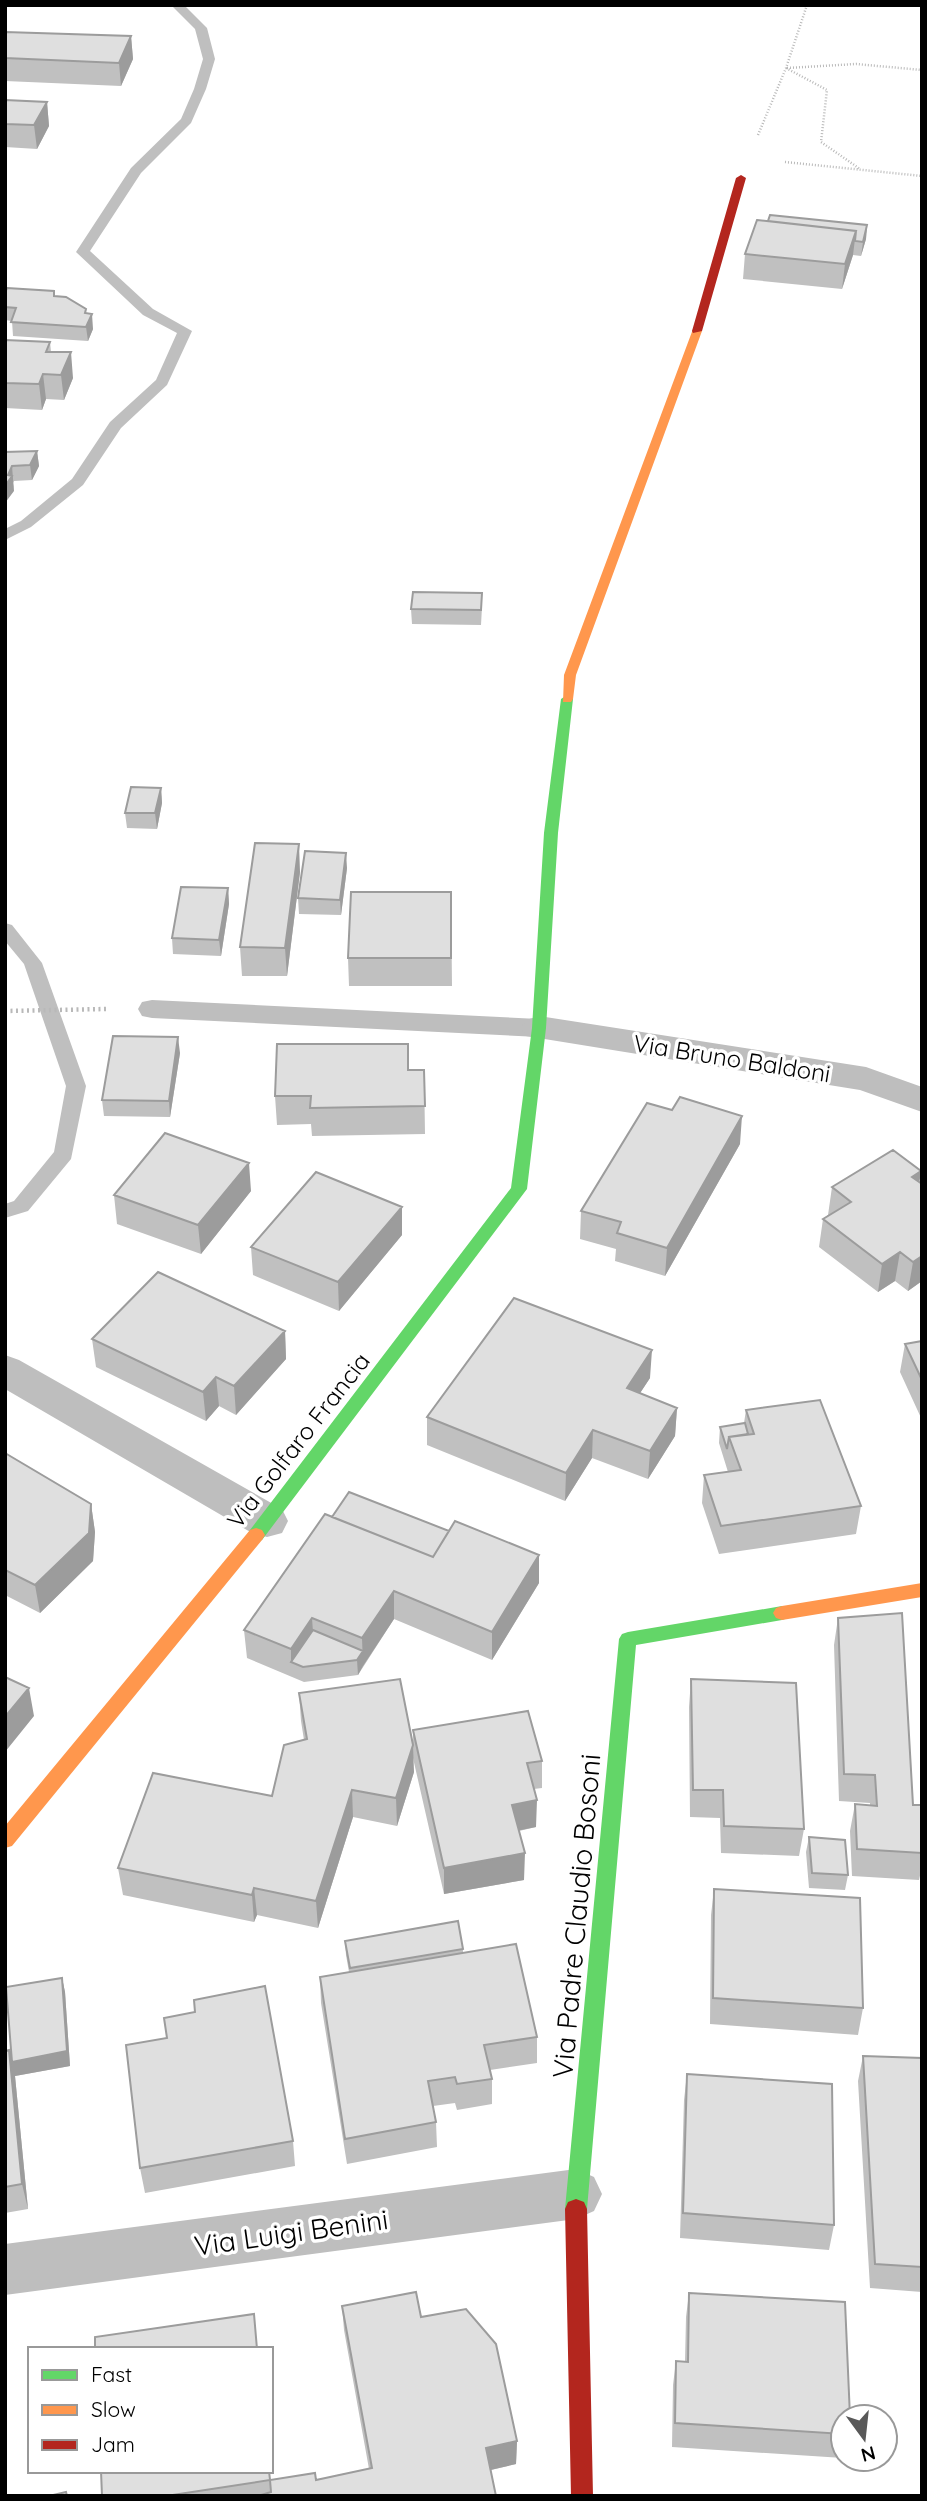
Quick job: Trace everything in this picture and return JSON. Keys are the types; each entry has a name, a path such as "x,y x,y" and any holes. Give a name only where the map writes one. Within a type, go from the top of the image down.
{"street":[{"name":"Via Golfaro Francia","path":"5,1840 267,1521 519,1189 539,1028 551,833 570,676 693,346 741,178"},
{"name":"Via Bruno Baldoni","path":"539,1028 866,1079 922,1100"},
{"path":"5,1370 267,1521"},
{"name":"Via Padre Claudio Bosoni","path":"582,2496 576,2194 628,1639 922,1590"},
{"name":"Via Luigi Benini","path":"5,2270 576,2194"}],"lane":[{"path":"152,1009 539,1028"}],"path":[{"path":"741,178 786,68 807,5"},
{"path":"786,68 856,64 922,70"},
{"path":"786,68 827,90 821,142 860,170"},
{"path":"749,159 922,176"},
{"path":"5,1011 152,1009"}],"building":[{"path":"5,32 131,36 119,63 5,58"},
{"path":"5,100 47,102 34,125 5,124"},
{"path":"770,215 867,225 863,242 855,241 856,231 768,221"},
{"path":"757,220 856,231 845,264 745,254"},
{"path":"7,288 54,291 54,296 66,297 86,309 85,313 92,314 86,327 11,322 16,308 5,307"},
{"path":"5,340 50,342 46,352 71,352 61,375 43,374 39,384 5,383"},
{"path":"37,451 30,465 12,466 8,475 12,476 5,486 5,452"},
{"path":"413,592 482,593 481,610 411,609"},
{"path":"131,787 161,788 155,813 125,813"},
{"path":"255,843 299,844 285,948 240,947"},
{"path":"305,851 346,853 340,900 298,898"},
{"path":"181,887 228,888 219,940 172,938"},
{"path":"351,892 451,892 451,958 348,958"},
{"path":"113,1036 178,1037 169,1101 102,1100"},
{"path":"277,1044 408,1044 408,1070 424,1070 425,1106 310,1108 311,1096 275,1096"},
{"path":"680,1097 742,1116 667,1248 617,1233 621,1222 581,1211 647,1103 672,1110"},
{"path":"165,1133 249,1163 198,1225 114,1195"},
{"path":"893,1150 921,1171 912,1177 922,1184 922,1256 913,1262 900,1252 882,1264 823,1219 851,1202 832,1187"},
{"path":"316,1172 402,1207 338,1282 251,1247"},
{"path":"158,1272 285,1331 234,1386 216,1377 203,1392 92,1339"},
{"path":"514,1298 652,1350 627,1388 677,1408 650,1451 593,1430 566,1473 427,1417"},
{"path":"922,1341 922,1380 905,1344"},
{"path":"820,1400 861,1506 721,1526 704,1475 741,1470 729,1437 754,1434 746,1410"},
{"path":"745,1423 748,1434 729,1437 727,1449 720,1427"},
{"path":"5,1453 91,1504 89,1533 35,1585 5,1570"},
{"path":"349,1492 449,1531 433,1557 332,1517"},
{"path":"325,1514 433,1557 455,1521 539,1555 492,1632 394,1591 362,1638 312,1618 291,1649 244,1630"},
{"path":"902,1613 913,1805 922,1805 922,1853 857,1849 855,1804 877,1806 875,1775 844,1774 838,1618"},
{"path":"313,1630 363,1651 357,1660 303,1667 291,1662"},
{"path":"5,1677 29,1688 5,1717"},
{"path":"400,1679 413,1745 396,1798 352,1790 316,1901 254,1888 252,1895 118,1868 153,1773 272,1796 284,1745 307,1739 299,1693"},
{"path":"691,1679 796,1683 804,1829 724,1826 723,1790 693,1790"},
{"path":"528,1711 542,1761 527,1763 537,1800 512,1805 525,1853 444,1868 413,1730"},
{"path":"809,1837 845,1840 848,1875 812,1873"},
{"path":"714,1889 860,1898 863,2008 713,1998"},
{"path":"458,1921 463,1949 350,1968 345,1941"},
{"path":"516,1944 537,2037 484,2045 492,2079 457,2084 455,2077 428,2081 436,2122 345,2139 320,1977"},
{"path":"62,1978 67,2051 12,2062 6,1987"},
{"path":"265,1986 293,2141 140,2168 126,2045 167,2038 164,2018 195,2012 194,2000"},
{"path":"9,2050 22,2184 5,2187 5,2051"},
{"path":"863,2056 922,2058 922,2267 875,2264"},
{"path":"687,2074 832,2084 834,2225 683,2213"},
{"path":"416,2292 421,2317 466,2309 496,2344 517,2441 486,2448 496,2496 258,2496 271,2492 270,2480 315,2473 316,2480 372,2468 342,2306"},
{"path":"689,2293 845,2302 849,2403 829,2403 829,2433 675,2423 676,2361 688,2362"},
{"path":"254,2314 257,2347 95,2347 95,2337"},
{"path":"101,2473 269,2473 270,2480 166,2496 102,2496"},
{"path":"66,2492 67,2496 49,2496"}],"waterway":[{"path":"5,535 26,524 78,482 115,425 162,382 185,331 148,312 83,252 136,171 187,120 200,89 209,59 201,28 177,5"},
{"path":"5,929 33,963 76,1086 64,1154 21,1206 5,1211"}],"traffic: fast":[{"path":"256,1535 519,1189 539,1028 551,833 567,699"},
{"path":"576,2209 628,1639 782,1613"}],"traffic: slow":[{"path":"567,699 570,675 697,331"},
{"path":"5,1840 256,1535"},
{"path":"782,1613 922,1590"}],"traffic: jam":[{"path":"697,331 741,178"},
{"path":"576,2209 582,2496"}]}
